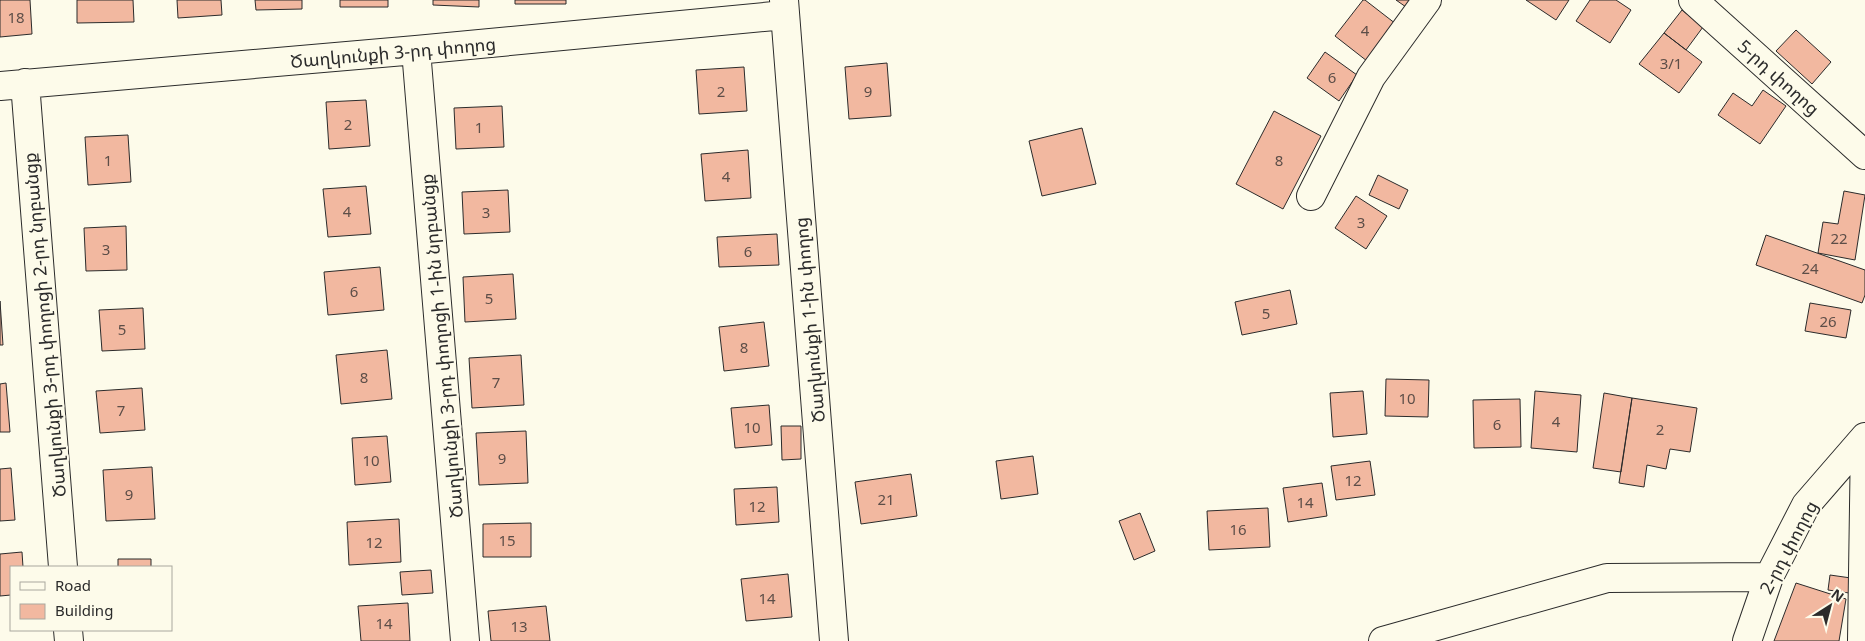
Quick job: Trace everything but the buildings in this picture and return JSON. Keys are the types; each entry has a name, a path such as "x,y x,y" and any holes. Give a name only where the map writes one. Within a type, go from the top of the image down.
{"street":[{"path":"1311,196 1371,77 1427,0"},
{"name":"5-րդ փողոց","path":"1693,0 1865,155"},
{"name":"Ծաղկունքի 3-րդ փողոց","path":"12,84 416,50 784,7"},
{"name":"Ծաղկունքի 1-ին փողոց","path":"784,7 834,641"},
{"name":"Ծաղկունքի 3-րդ փողոցի 1-ին նրբանցք","path":"416,50 465,641"},
{"name":"Ծաղկունքի 3-րդ փողոցի 2-րդ նրբանցք","path":"12,84 63,566"},
{"name":"2-րդ փողոց","path":"1747,641 1768,577 1806,505 1865,438"},
{"name":"2-րդ փողոց","path":"1863,636 1865,438"},
{"path":"1383,641 1608,578 1768,577"}]}
